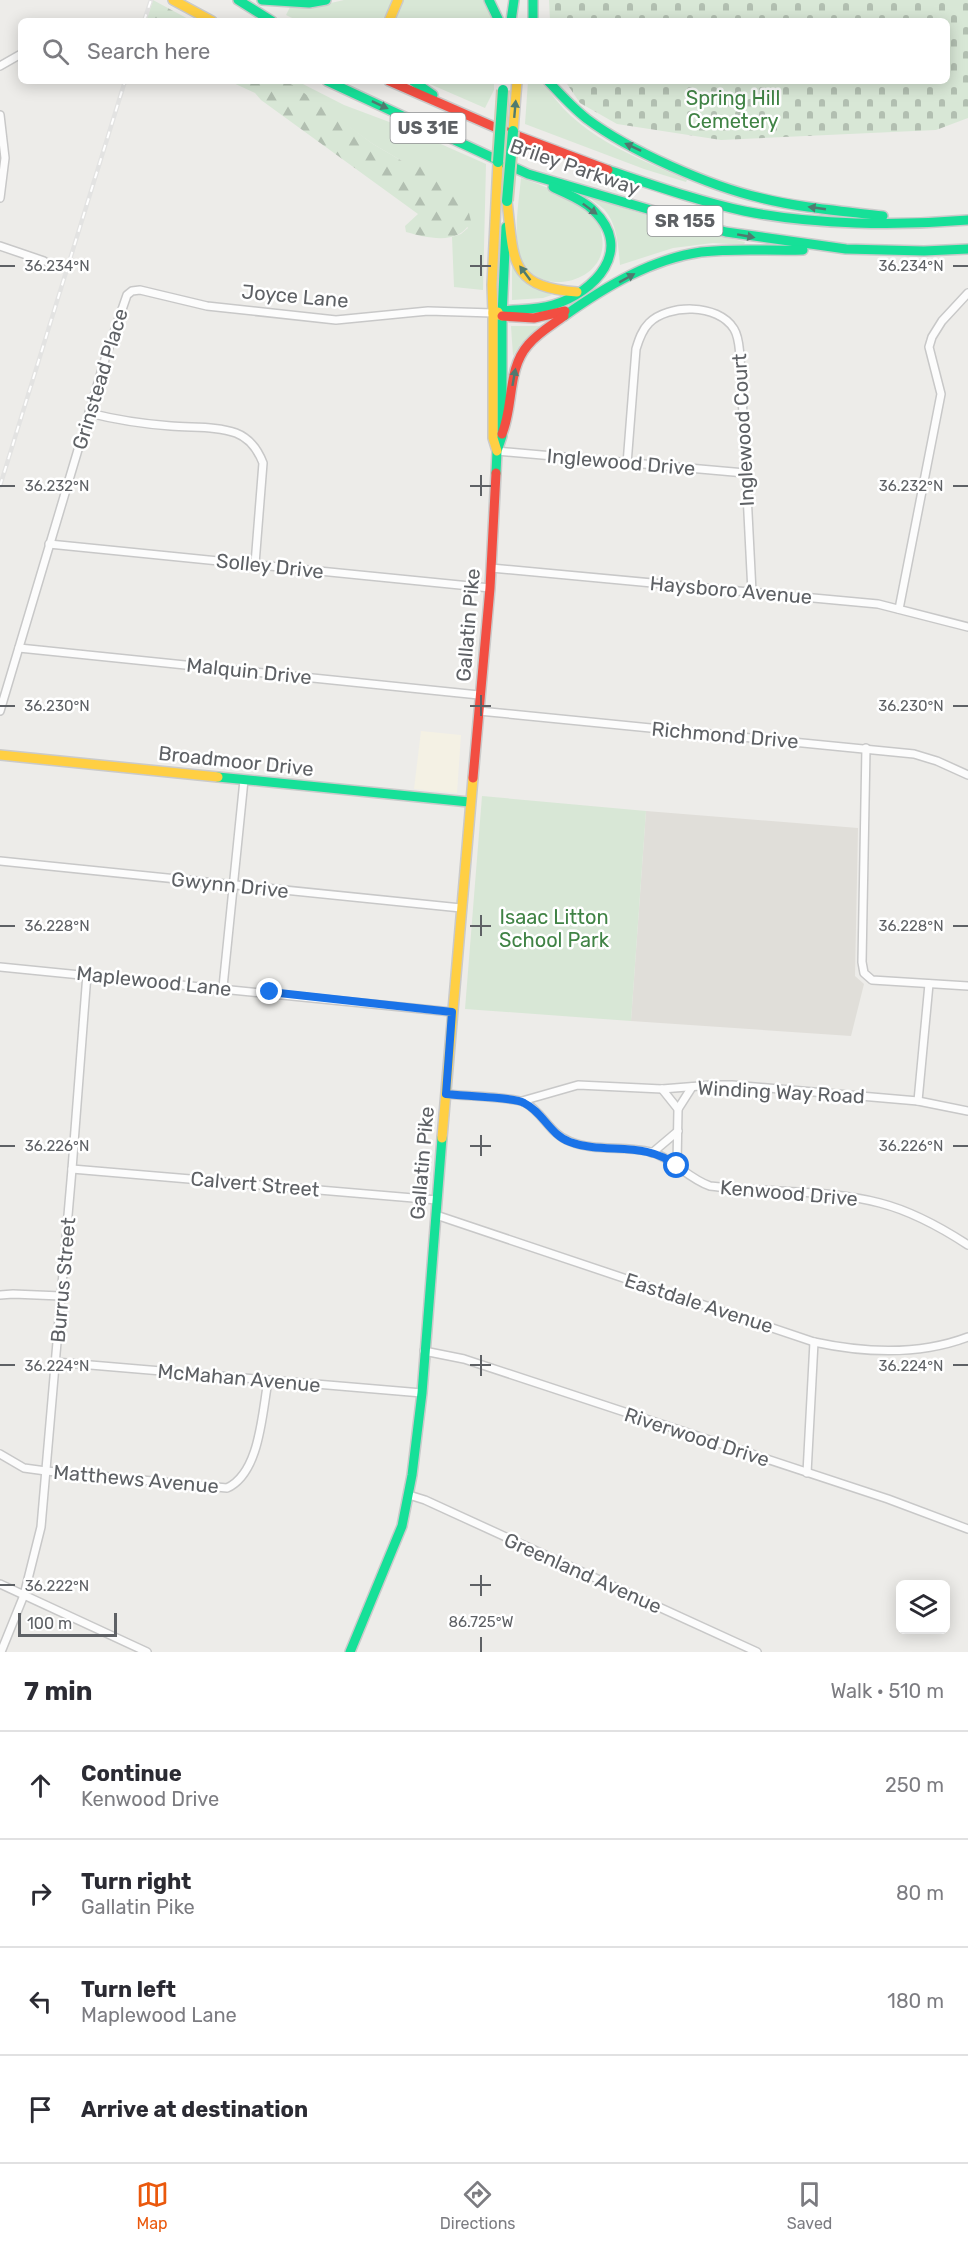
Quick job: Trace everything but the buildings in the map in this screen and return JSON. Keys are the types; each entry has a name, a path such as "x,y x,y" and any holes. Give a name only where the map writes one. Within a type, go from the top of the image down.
{"main road":[{"path":"173,0 206,18"},
{"path":"238,0 267,18"},
{"path":"262,0 309,3 326,0"},
{"path":"389,18 398,0"},
{"path":"489,0 498,18"},
{"path":"511,18 514,0"},
{"path":"527,18 531,0"},
{"path":"531,0 533,18"},
{"name":"Briley Parkway","path":"333,84 528,174 726,232 846,249 924,251 968,249"},
{"name":"Briley Parkway","path":"394,84 447,109 529,142 647,183 734,208 774,215 864,223 938,223 968,220"},
{"path":"417,84 447,109"},
{"name":"Gallatin Pike","path":"497,451 493,438 499,313 517,84"},
{"path":"551,84 588,122 611,137 711,182 759,198 811,208 938,223"},
{"name":"Gallatin Pike","path":"350,1652 402,1526 409,1495 422,1393 452,1012 490,588 497,451 502,434 495,199 504,86"},
{"path":"499,313 561,302 596,281 607,264 611,243 606,224 592,208 528,174"},
{"path":"507,201 515,256 522,271 532,282 543,287 577,292"},
{"path":"502,434 508,420 519,358 528,344 577,307 645,268 664,260 700,252 846,249"},
{"path":"499,313 518,320 546,317 577,307"},
{"name":"Broadmoor Drive","path":"0,755 470,802"}],"street":[{"path":"0,66 18,56"},
{"path":"0,115 5,158 0,198"},
{"path":"0,246 44,261"},
{"name":"Joyce Lane","path":"132,291 140,290 207,306 336,320 428,311 499,313"},
{"name":"Grinstead Place","path":"0,711 89,413 127,295 132,291"},
{"path":"899,609 941,394 929,347 942,321 968,292"},
{"name":"Inglewood Court","path":"627,464 636,349 641,334 648,324 669,311 698,310 724,318 733,328 738,340 752,592"},
{"path":"89,413 146,424 223,430 237,433 250,442 263,463 255,564"},
{"name":"Inglewood Drive","path":"497,451 745,473"},
{"name":"Solley Drive","path":"50,544 490,588"},
{"name":"Haysboro Avenue","path":"491,568 878,604 968,627"},
{"name":"Malquin Drive","path":"19,648 479,695"},
{"name":"Richmond Drive","path":"478,711 914,754 937,761 968,775"},
{"path":"866,748 861,962 864,973 872,980 968,986"},
{"path":"223,987 244,780"},
{"name":"Gwynn Drive","path":"0,861 461,908"},
{"name":"Maplewood Lane","path":"0,967 223,987 452,1012"},
{"name":"Burrus Street","path":"1,1652 24,1595 40,1527 56,1362 87,974"},
{"path":"918,1101 929,984"},
{"name":"Winding Way Road","path":"522,1101 578,1085 662,1089 732,1085 918,1101 968,1111"},
{"path":"677,1166 678,1109 692,1087"},
{"path":"662,1089 678,1109"},
{"path":"446,1094 522,1101"},
{"name":"Kenwood Drive","path":"522,1101 535,1110 558,1135 568,1141 583,1145 630,1148 652,1153 667,1158 695,1181 710,1186 830,1195 882,1204 937,1226 968,1245"},
{"path":"652,1153 678,1131"},
{"name":"Calvert Street","path":"72,1169 437,1200"},
{"name":"Eastdale Avenue","path":"436,1215 814,1342 844,1348 882,1351 931,1346 968,1336"},
{"path":"0,1295 61,1296"},
{"path":"807,1473 814,1342"},
{"name":"Riverwood Drive","path":"424,1351 464,1359 950,1520 968,1528"},
{"name":"McMahan Avenue","path":"56,1362 422,1393"},
{"name":"Matthews Avenue","path":"0,1454 24,1468 227,1488 238,1483 252,1461 268,1380"},
{"name":"Greenland Avenue","path":"409,1495 425,1500 757,1652"},
{"path":"0,1584 147,1652"}],"shaded area":[{"path":"421,731 461,735 457,793 414,789"},
{"path":"646,811 858,828 855,976 864,984 851,1036 631,1021"}],"green space":[{"path":"153,0 186,18 147,18"},
{"path":"344,0 393,0 383,18 292,18 286,15 290,7 322,5"},
{"path":"403,0 484,0 493,18 394,18"},
{"name":"Spring Hill Cemetery","path":"549,0 968,0 968,118 936,130 721,140 617,124 580,103 567,84 950,84 950,18 550,18"},
{"path":"236,84 290,84 296,87 373,144 402,161 419,161 452,190 469,213 471,221 466,229 451,237 433,238 406,232 405,226 418,214 261,100 255,93"},
{"path":"289,84 303,84 344,105 400,126 486,164 483,290 454,287 452,237 468,228 419,162 402,161 373,144"},
{"path":"430,84 494,84 494,90 485,108"},
{"path":"528,84 545,84 556,100 588,130 606,142 687,180 686,182 644,169 525,124"},
{"path":"521,178 571,199 589,212 597,222 602,237 601,253 595,266 583,275 569,281 554,282 540,278 528,269 520,255 517,237"},
{"path":"589,197 687,228 745,242 744,245 713,243 673,248 620,265 616,236 609,215"},
{"path":"512,266 525,282 552,295 543,298 512,300"},
{"path":"511,326 540,326 520,345 513,356"},
{"name":"Isaac Litton School Park","path":"482,796 646,811 631,1021 465,1009"}],"railway":[{"path":"145,18 151,0"},
{"path":"0,486 124,84"}],"traffic: fast":[{"path":"238,0 267,18"},
{"path":"262,0 309,3 326,0"},
{"path":"489,0 498,18"},
{"path":"511,18 514,0"},
{"path":"533,0 533,18"},
{"path":"333,84 528,174 726,232 846,249 924,251 968,249"},
{"path":"417,84 433,95"},
{"path":"551,84 587,119 605,131 647,155 694,176 740,192 776,201 883,216"},
{"path":"498,162 503,90"},
{"path":"507,201 513,131"},
{"path":"608,170 710,202 771,216 856,223 968,220"},
{"path":"502,311 547,307 569,299 595,280 605,268 610,254 610,240 605,225 589,206 553,187"},
{"path":"496,473 497,451 502,436 502,316 506,227"},
{"path":"564,316 629,276 682,256 726,250 803,250"},
{"path":"218,777 469,802"},
{"path":"350,1652 402,1526 412,1475 422,1393 442,1138"}],"traffic: slow":[{"path":"173,0 206,18"},
{"path":"390,18 398,0"},
{"path":"513,131 517,84"},
{"path":"498,162 492,285 493,313 502,316"},
{"path":"507,201 514,254 526,276 538,284 577,292"},
{"path":"497,451 493,438 493,313 498,312"},
{"path":"0,755 218,777"},
{"path":"442,1138 473,778"}],"traffic: jam":[{"path":"396,84 499,129 608,170"},
{"path":"502,316 534,318 565,311"},
{"path":"502,434 514,376 521,355 536,337 564,316"},
{"path":"473,778 490,588 496,473"}],"route":[{"path":"270,992 452,1012 446,1094 522,1101 535,1110 558,1135 568,1141 583,1145 630,1148 652,1153 667,1158 677,1166"}]}
